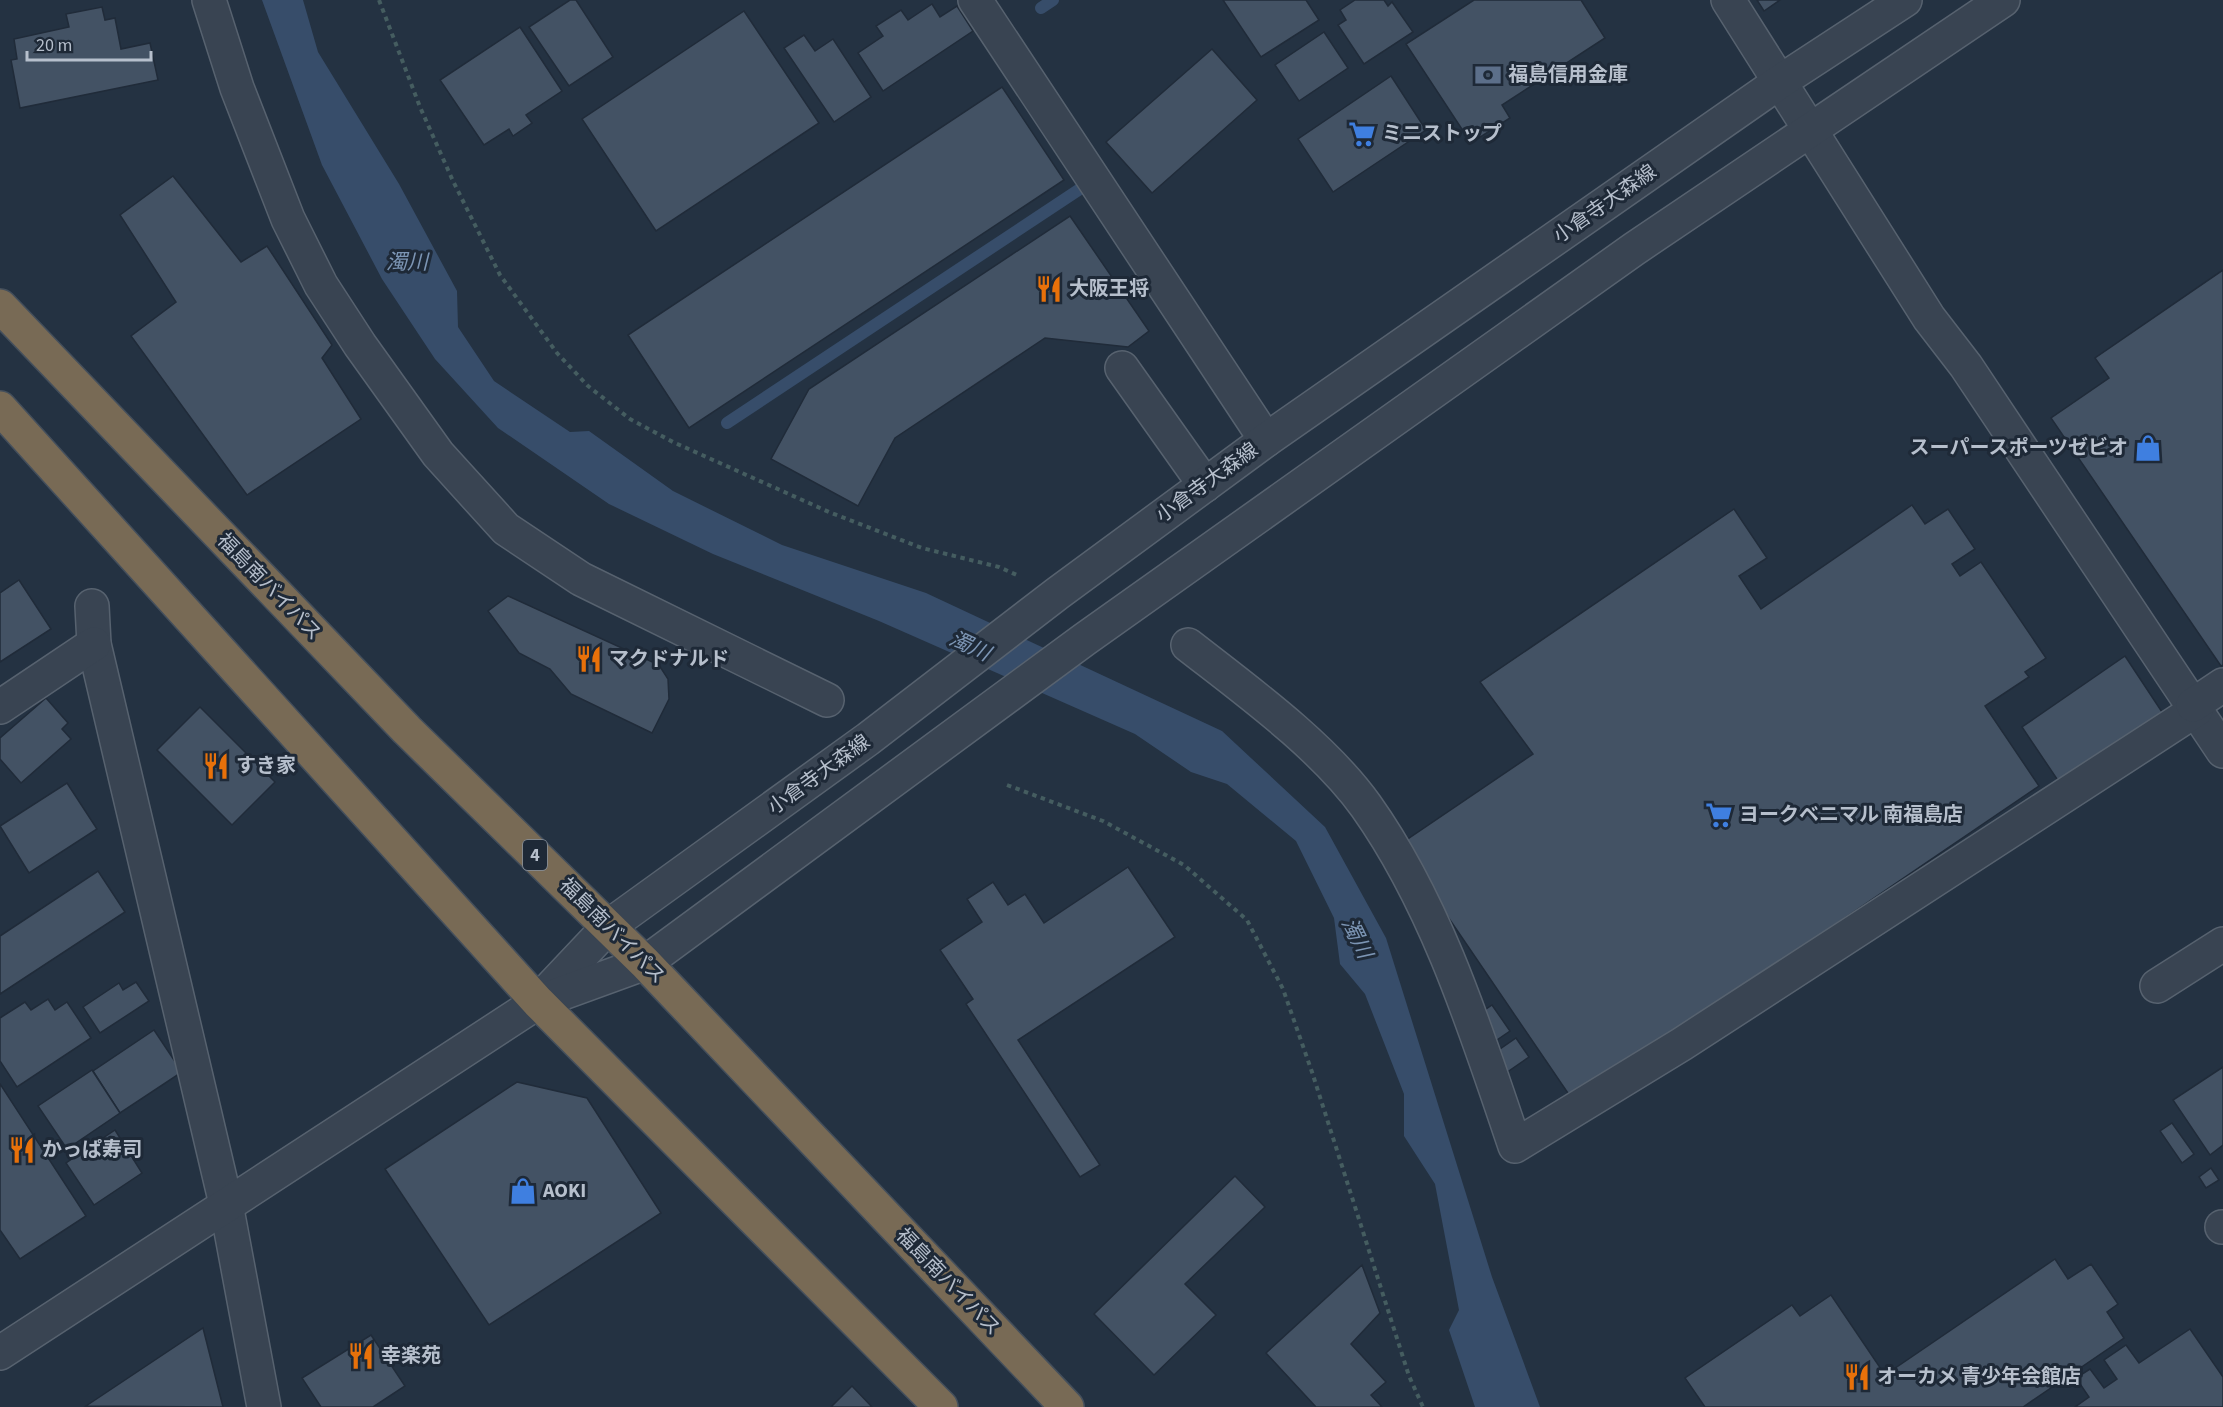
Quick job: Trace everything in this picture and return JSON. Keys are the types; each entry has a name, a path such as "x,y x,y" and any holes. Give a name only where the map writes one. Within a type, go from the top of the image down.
{"highway":[{"name":"福島南バイパス","path":"0,306 407,730 645,963 1067,1407"},
{"path":"0,408 537,1002 941,1407"}],"street":[{"path":"209,0 241,99 288,219 317,276 360,345 438,454 506,529 580,579 827,700"},
{"path":"975,0 1266,440"},
{"path":"1728,0 1929,318 1966,366 2223,751"},
{"name":"小倉寺大森線","path":"537,1002 609,926 868,739 1050,600 1266,440 1781,81 1905,0"},
{"path":"0,1353 537,1002 645,963 1085,639 1635,249 2003,0"},
{"path":"1122,368 1205,485"},
{"path":"92,606 94,644 226,1204 264,1407"},
{"path":"0,707 94,644"},
{"path":"1188,645 1250,694 1331,765 1366,806 1396,854 1443,949 1483,1052 1515,1146 1692,1037 2194,708 2223,685"},
{"path":"2157,986 2223,944"}],"path":[{"path":"379,0 420,107 453,181 500,275 557,353 588,386 630,419 673,442 829,512 922,548 999,567 1050,600"},
{"path":"1007,785 1103,820 1184,865 1247,920 1283,989 1312,1072 1409,1376 1422,1407"}],"water":[{"name":"濁川","path":"262,0 303,0 318,52 399,184 457,291 458,327 494,381 570,432 589,431 673,491 782,545 926,593 1222,731 1325,827 1386,938 1492,1277 1540,1407 1475,1407 1449,1330 1459,1310 1435,1184 1404,1136 1404,1094 1365,994 1340,964 1334,918 1296,841 1227,784 1191,772 1135,734 879,621 713,554 609,504 498,428 435,359 382,279 322,165"}],"building":[{"path":"570,0 576,0 613,57 569,86 529,27"},
{"path":"1223,0 1306,0 1319,20 1261,57"},
{"path":"1355,0 1384,0 1388,6 1392,2 1413,32 1364,64 1338,25 1346,20 1340,10"},
{"name":"福島信用金庫","path":"1474,0 1581,0 1605,38 1502,105 1510,118 1471,143 1406,44"},
{"path":"1757,0 1780,0 1764,11"},
{"path":"932,4 940,17 957,6 973,31 883,91 858,53 883,36 876,26 901,10 908,20"},
{"path":"102,7 105,20 115,18 121,49 150,43 158,80 20,108 11,60 17,59 14,39 69,27 66,14"},
{"path":"744,11 819,123 656,231 582,119"},
{"path":"520,27 562,91 526,115 532,123 513,136 509,129 484,145 440,80"},
{"path":"1324,32 1348,68 1299,101 1275,65"},
{"path":"804,35 815,51 833,39 871,97 834,122 784,48"},
{"path":"1212,49 1257,100 1152,193 1106,142"},
{"name":"ミニストップ","path":"1391,76 1426,130 1333,192 1298,139"},
{"path":"1002,87 1064,180 689,428 628,335"},
{"path":"173,176 241,262 267,246 332,345 322,358 361,419 247,495 131,336 176,302 120,215"},
{"path":"1070,216 1149,331 1128,347 1045,338 895,438 858,506 771,459 809,389"},
{"name":"スーパースポーツゼビオ","path":"2223,270 2223,665 2221,666 2051,418 2109,378 2095,358"},
{"name":"ヨークベニマル 南福島店","path":"1912,505 1925,524 1948,509 1975,549 1952,564 1960,576 1981,562 2046,658 2025,672 2029,677 1985,706 2039,786 1574,1102 1399,845 1533,754 1480,682 1734,509 1767,558 1739,576 1761,609"},
{"path":"19,580 51,629 0,662 0,593"},
{"name":"マクドナルド","path":"508,596 659,665 668,679 669,699 652,733 571,694 550,669 519,653 488,611"},
{"path":"2125,656 2162,712 2059,782 2022,727"},
{"path":"46,698 68,723 62,729 71,739 21,783 0,759 0,738"},
{"name":"すき家","path":"200,707 275,782 232,825 157,750"},
{"path":"67,783 97,829 29,873 0,826"},
{"path":"1128,867 1175,937 1018,1040 1100,1165 1080,1177 966,1004 973,999 940,950 982,922 967,899 993,882 1008,905 1025,894 1044,923"},
{"path":"98,871 125,912 0,994 0,936"},
{"path":"136,982 149,1001 100,1033 83,1007 119,983 123,990"},
{"path":"48,999 55,1010 67,1002 91,1038 17,1087 0,1061 0,1018 25,1002 31,1010"},
{"path":"1492,1005 1510,1031 1491,1044 1473,1018"},
{"path":"154,1030 182,1072 120,1113 93,1071"},
{"path":"1516,1038 1529,1057 1503,1075 1490,1056"},
{"path":"2223,1067 2223,1145 2210,1155 2173,1100"},
{"path":"92,1070 120,1113 67,1149 38,1106"},
{"name":"AOKI","path":"517,1082 587,1098 661,1213 489,1325 385,1169"},
{"name":"かっぱ寿司","path":"0,1084 86,1216 20,1259 0,1230"},
{"path":"2172,1123 2194,1154 2182,1163 2160,1131"},
{"path":"115,1130 142,1173 94,1205 66,1163"},
{"path":"2211,1168 2219,1180 2206,1188 2199,1177"},
{"path":"1235,1176 1265,1207 1185,1284 1216,1315 1154,1375 1094,1314"},
{"path":"2055,1259 2068,1279 2091,1264 2118,1304 2107,1312 2124,1338 2023,1407 1705,1407 1685,1378 1792,1305 1800,1316 1831,1295 1885,1375"},
{"path":"1362,1265 1380,1313 1351,1344 1386,1382 1371,1395 1382,1407 1316,1407 1266,1353"},
{"path":"203,1328 223,1407 86,1406"},
{"path":"2190,1329 2223,1377 2223,1407 2075,1407 2089,1397 2076,1378 2090,1369 2104,1388 2117,1379 2104,1360 2126,1345 2139,1363"},
{"name":"幸楽苑","path":"371,1335 405,1386 373,1407 321,1407 302,1378"},
{"path":"852,1386 872,1407 831,1407"}],"waterway":[{"path":"1041,8 1053,0"},
{"path":"727,423 1086,185"}],"place":[{"name":"福島信用金庫","path":"1488,75"},
{"name":"ミニストップ","path":"1362,134"},
{"name":"大阪王将","path":"1049,289"},
{"name":"スーパースポーツゼビオ","path":"2148,448"},
{"name":"マクドナルド","path":"589,659"},
{"name":"すき家","path":"216,766"},
{"name":"ヨークベニマル 南福島店","path":"1719,815"},
{"name":"かっぱ寿司","path":"22,1150"},
{"name":"AOKI","path":"523,1191"},
{"name":"幸楽苑","path":"361,1356"},
{"name":"オーカメ 青少年会館店","path":"1857,1377"}]}
